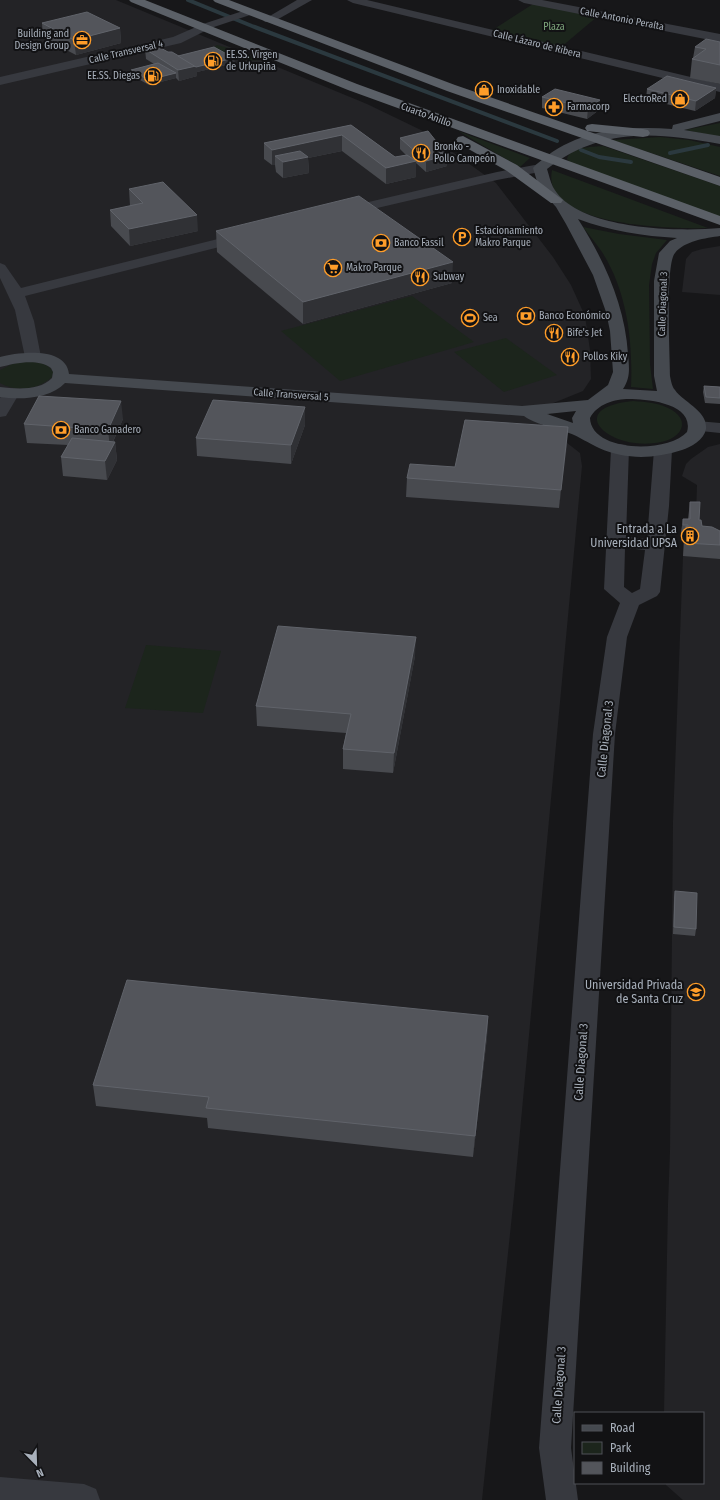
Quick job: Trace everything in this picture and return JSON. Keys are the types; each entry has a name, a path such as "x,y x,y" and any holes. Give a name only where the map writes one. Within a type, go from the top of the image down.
{"highway":[{"name":"Cuarto Anillo","path":"135,0 545,164 718,229"},
{"path":"219,0 269,20 596,139 720,182"},
{"path":"406,109 518,171 559,202"},
{"path":"544,120 607,130 643,133"}],"main road":[{"path":"590,435 582,420 585,410 616,386 621,376 616,318 597,264 583,237 559,202 547,190 545,164 577,144 596,139 658,132 709,122 720,117"},
{"path":"658,132 694,135 720,140"},
{"path":"559,202 583,216 622,228 667,234 718,229"},
{"name":"Calle Diagonal 3","path":"676,402 665,390 662,376 662,281 666,254 675,244 681,241 718,229"},
{"path":"0,362 20,357 33,357 53,362 59,367 61,372 60,378 46,389 23,394 5,393"},
{"name":"Calle Transversal 5","path":"60,378 522,411 596,402 619,394 639,394 659,397 676,402"},
{"path":"676,402 689,411 696,421 697,426"},
{"name":"Calle Transversal 5","path":"522,411 590,435 603,443 620,449 641,452 662,450 688,441 693,436 697,426"}],"street":[{"path":"269,20 306,0"},
{"name":"Calle Lázaro de Ribera","path":"353,0 720,88"},
{"name":"Calle Antonio Peralta","path":"524,0 720,38"},
{"path":"570,9 582,0"},
{"name":"Calle Transversal 4","path":"0,81 177,40 202,28 249,12"},
{"path":"329,216 545,164"},
{"path":"18,293 260,233"},
{"path":"0,268 18,293 28,330 33,357"},
{"path":"0,412 5,393"},
{"path":"697,426 720,428"},
{"path":"620,449 614,588 630,602 650,592 660,506 662,450"},
{"path":"617,542 655,545"},
{"name":"Calle Diagonal 3","path":"562,1500 555,1448 604,742 617,637 630,602"},
{"path":"0,1492 84,1500"}],"shaded area":[{"path":"0,0 116,0 367,104 423,131 496,183 553,257 571,285 585,316 590,350 591,379 583,391 551,404 546,432 562,439 580,453 582,466 514,1196 482,1500 0,1500"},
{"path":"720,246 720,295 682,292 686,259 692,252"},
{"name":"Universidad Privada de Santa Cruz","path":"720,444 720,1500 683,1500 666,1484 704,1484 704,1412 664,1412 670,1151 673,822 683,556 686,538 681,538 681,532 688,532 696,515 697,485 682,476 686,464 708,447"}],"green space":[{"name":"Plaza","path":"533,4 598,16 560,48 491,31"},
{"path":"217,45 237,50 262,60 237,59 214,47"},
{"path":"720,123 720,137 685,130"},
{"path":"458,131 530,158 520,167"},
{"path":"660,137 689,140 720,147 720,176 612,140"},
{"path":"603,146 720,186 720,220 572,165 567,159 572,152 577,149"},
{"path":"552,170 708,228 640,225 612,221 587,214 566,203 554,189"},
{"path":"583,227 619,234 667,240 656,253 652,264 649,285 650,364 653,389 631,387 631,352 627,317 623,300 611,267 602,252"},
{"path":"412,296 474,342 340,381 281,331"},
{"path":"506,338 557,375 504,392 454,352"},
{"path":"23,362 44,364 53,372 52,377 40,385 27,388 13,388 0,383 0,370 12,364"},
{"path":"633,401 658,404 672,410 681,420 681,430 673,438 661,442 642,444 625,441 611,436 601,428 597,420 600,412 611,405"},
{"path":"146,645 221,651 203,713 125,708"}],"building":[{"path":"87,12 120,28 74,40 42,23"},
{"path":"706,39 720,42 720,65 692,59 706,49 695,47"},
{"path":"157,46 168,52 172,52 196,66 178,70 145,49"},
{"path":"214,47 234,58 196,67 178,56"},
{"path":"158,63 176,73 148,80 131,70"},
{"path":"667,76 716,88 696,101 647,89"},
{"path":"555,89 600,100 588,108 542,97"},
{"path":"351,125 395,157 407,155 416,161 386,168 342,135 272,150 264,143"},
{"path":"428,131 447,155 426,161 400,138"},
{"path":"300,151 308,157 283,162 275,156"},
{"path":"163,182 197,215 129,229 110,210 143,203 129,189"},
{"name":"Makro Parque","path":"359,196 453,262 303,302 216,231"},
{"path":"704,386 720,387 720,398 706,397"},
{"path":"39,396 121,401 108,430 24,424"},
{"path":"213,400 305,407 291,445 196,438"},
{"path":"465,420 568,427 561,490 407,478 410,464 455,467"},
{"path":"72,438 115,442 105,461 61,457"},
{"path":"690,502 700,502 699,520 701,520 702,526 712,527 720,531 720,545 685,543 686,526 688,527 688,525 683,525 683,519 690,519"},
{"path":"278,626 416,637 394,753 343,749 351,714 256,706"},
{"path":"675,891 697,893 696,929 674,927"},
{"path":"127,980 488,1016 475,1136 206,1108 209,1097 93,1085"}],"waterway":[{"path":"188,0 252,26 557,141"},
{"path":"670,153 708,145"},
{"path":"581,150 599,157 631,162"}],"place":[{"name":"Building and Design Group","path":"82,40"},
{"name":"EE.SS. Virgen de Urkupiña","path":"213,61"},
{"name":"EE.SS. Diegas","path":"153,76"},
{"name":"Inoxidable","path":"484,90"},
{"name":"ElectroRed","path":"680,99"},
{"name":"Farmacorp","path":"554,107"},
{"name":"Bronko - Pollo Campeón","path":"421,153"},
{"name":"Estacionamiento Makro Parque","path":"462,237"},
{"name":"Banco Fassil","path":"381,243"},
{"name":"Makro Parque","path":"333,268"},
{"name":"Subway","path":"420,277"},
{"name":"Banco Económico","path":"526,316"},
{"name":"Sea","path":"470,318"},
{"name":"Bife's Jet","path":"554,333"},
{"name":"Pollos Kiky","path":"570,357"},
{"name":"Banco Ganadero","path":"61,430"},
{"name":"Entrada a La Universidad UPSA","path":"690,536"},
{"name":"Universidad Privada de Santa Cruz","path":"696,992"}]}
